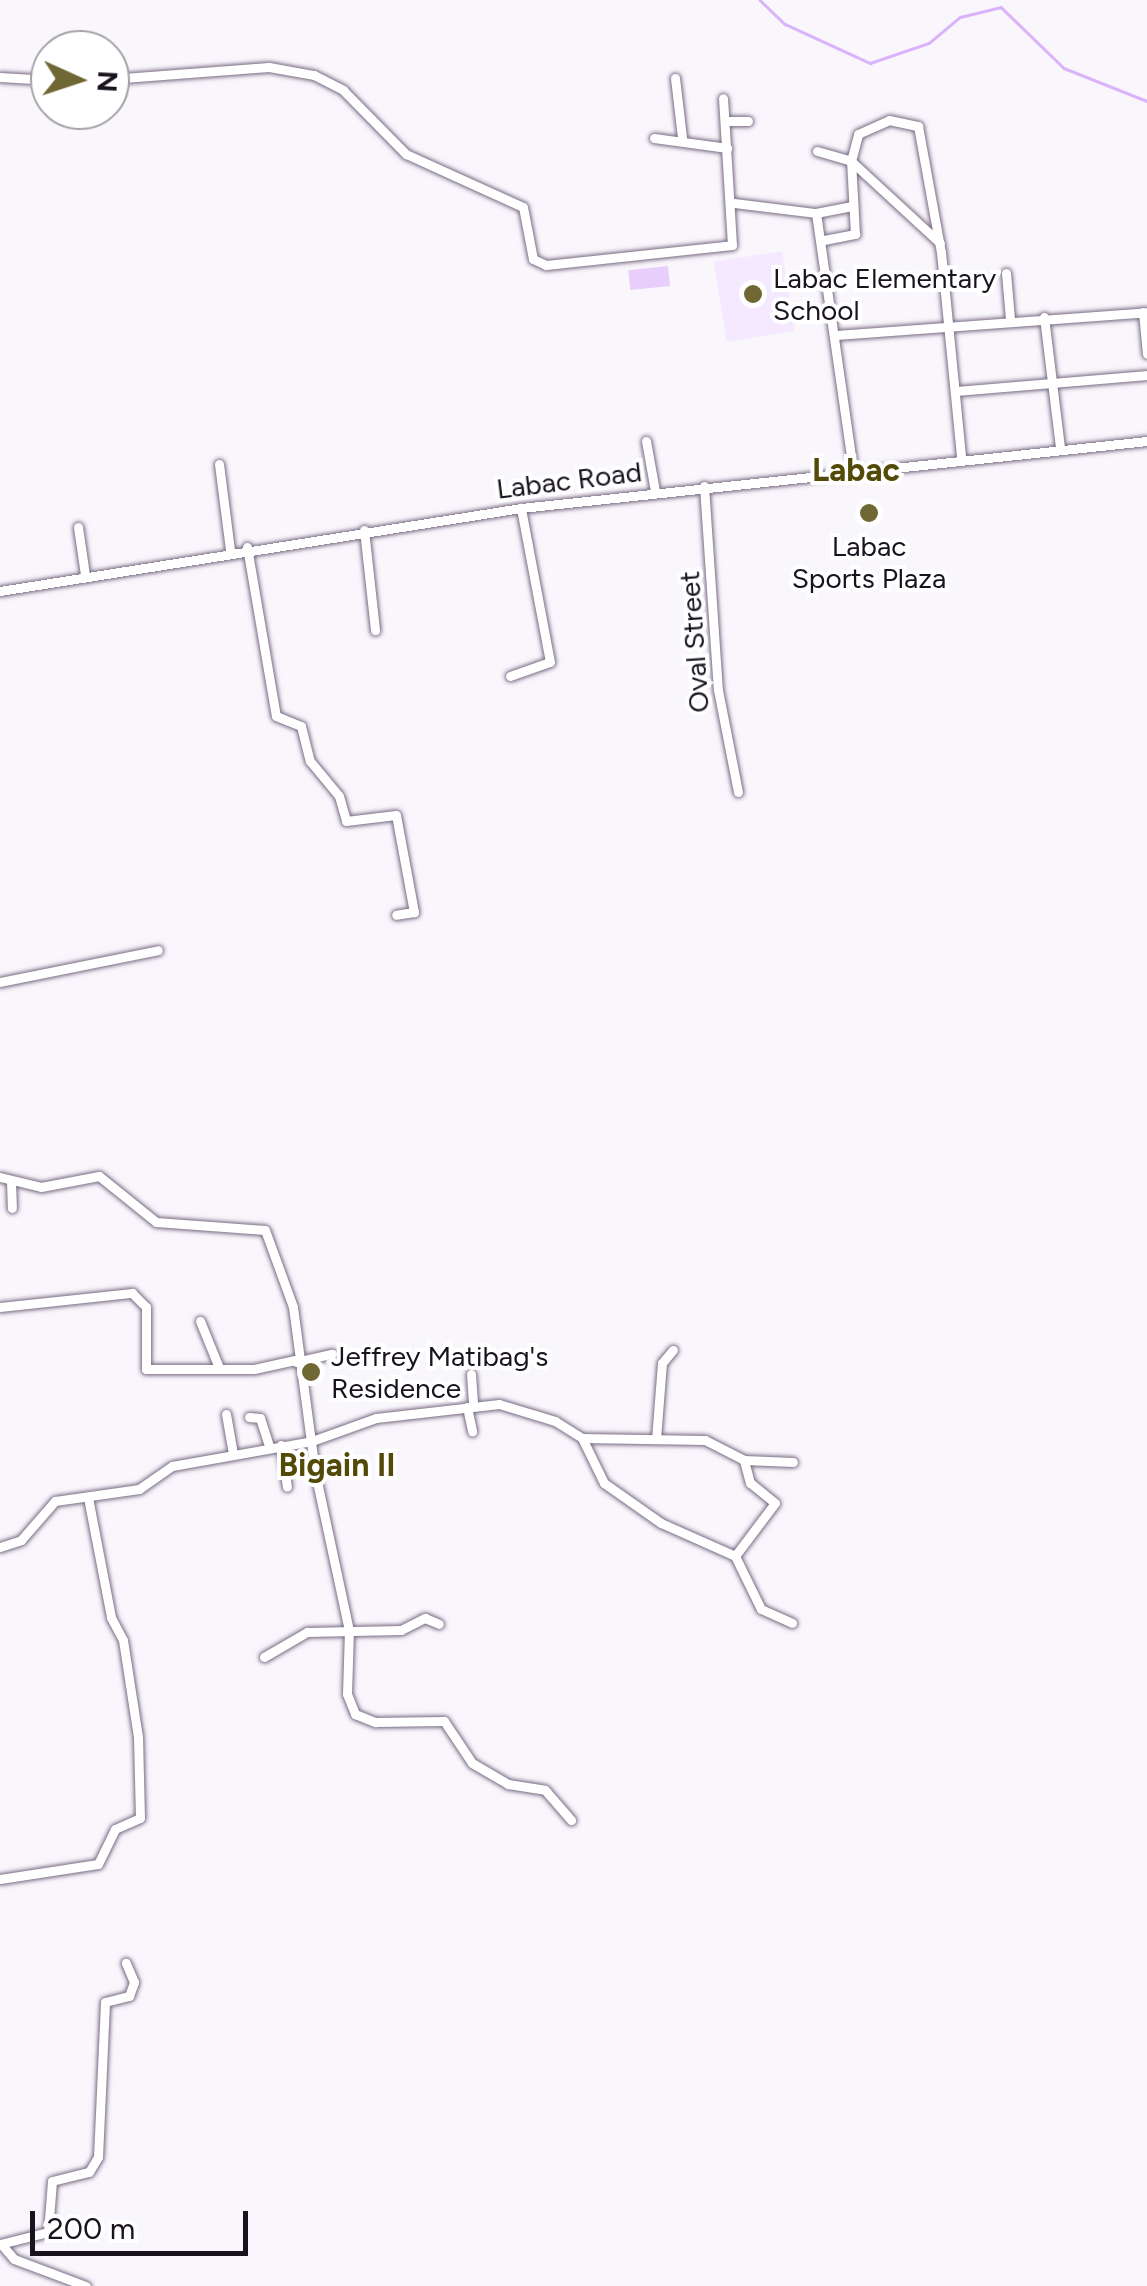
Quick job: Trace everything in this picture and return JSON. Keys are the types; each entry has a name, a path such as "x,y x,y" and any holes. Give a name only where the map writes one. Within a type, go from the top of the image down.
{"street":[{"path":"130,77 268,67 314,75 343,90 406,154 522,207 538,264 732,245 734,203 723,98"},
{"path":"0,77 30,79"},
{"path":"675,78 682,138"},
{"path":"824,240 856,234 852,161 866,126 889,120 918,126 940,243 961,457"},
{"path":"726,122 748,122"},
{"path":"654,138 682,138 727,148"},
{"path":"817,151 852,161 940,243"},
{"path":"734,203 816,213 852,206"},
{"path":"816,213 824,240 853,472"},
{"path":"1006,273 1010,320"},
{"path":"836,334 1145,312 1147,354"},
{"path":"1044,317 1060,448"},
{"path":"956,391 1147,375"},
{"path":"646,441 655,491"},
{"name":"Labac Road","path":"0,591 248,547 521,508 961,457 1147,441"},
{"path":"218,464 230,550"},
{"name":"Oval Street","path":"704,486 718,690 738,792"},
{"path":"510,676 550,662 521,508"},
{"path":"78,527 85,575"},
{"path":"364,530 375,630"},
{"path":"248,547 276,716 301,726 310,762 339,796 346,821 396,816 414,912 396,916"},
{"path":"0,982 158,950"},
{"path":"0,1177 41,1187 99,1176 156,1222 265,1230 292,1307 295,1361 349,1630 348,1697 355,1714 375,1722 444,1721 472,1762 508,1784 545,1790 572,1820"},
{"path":"11,1182 12,1208"},
{"path":"0,1307 132,1293 146,1307 146,1369 218,1365 254,1368 332,1354"},
{"path":"200,1321 218,1365"},
{"path":"656,1439 662,1362 673,1350"},
{"path":"471,1374 472,1432"},
{"path":"0,1547 21,1540 54,1501 139,1490 172,1466 312,1441 376,1418 470,1407 504,1405 556,1421 582,1438 713,1441 744,1460 793,1462"},
{"path":"226,1414 234,1452"},
{"path":"248,1417 260,1418 275,1445 287,1487"},
{"path":"582,1438 593,1469 611,1488 661,1524 736,1556 761,1609 792,1623"},
{"path":"736,1556 775,1503 750,1483 744,1460"},
{"path":"0,1879 98,1864 115,1829 140,1818 138,1737 124,1640 110,1617 88,1498"},
{"path":"264,1657 306,1632 401,1630 425,1618 439,1624"},
{"path":"86,2286 14,2259 0,2244 48,2232 52,2180 93,2168 105,2002 129,1996 134,1982 126,1963"}],"shaded area":[{"name":"Labac Elementary School","path":"782,251 795,331 727,342 714,262"},
{"path":"668,266 670,286 630,290 628,270"}],"waterway":[{"path":"760,0 785,24 870,63 929,43 960,17 1001,7 1064,68 1147,101"}],"place":[{"name":"Labac Elementary School","path":"753,294"},
{"name":"Labac Sports Plaza","path":"869,513"},
{"name":"Jeffrey Matibag's Residence","path":"311,1372"}],"district":[{"name":"Labac","path":"856,470"},
{"name":"Bigain II","path":"337,1465"}]}
